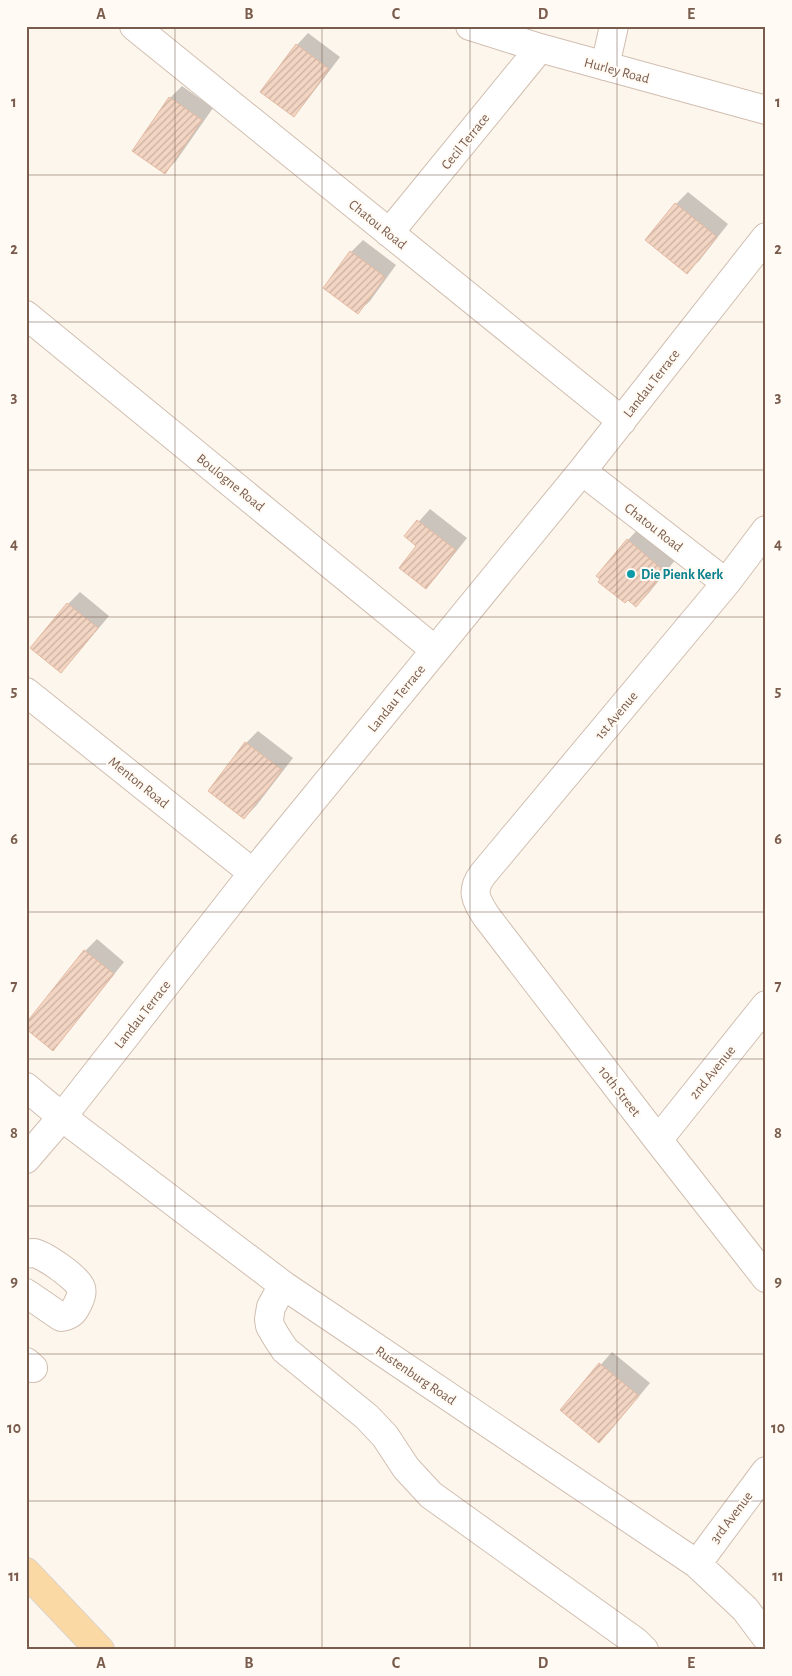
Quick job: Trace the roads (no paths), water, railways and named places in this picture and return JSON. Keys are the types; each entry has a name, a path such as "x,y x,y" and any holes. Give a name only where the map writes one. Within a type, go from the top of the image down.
{"main road":[{"path":"26,1572 100,1650"}],"street":[{"name":"Chatou Road","path":"134,26 622,421"},
{"name":"Hurley Road","path":"470,26 540,48 766,110"},
{"path":"605,66 614,26"},
{"name":"Cecil Terrace","path":"389,233 540,48"},
{"name":"Landau Terrace","path":"26,1159 253,873 582,471 766,237"},
{"name":"Boulogne Road","path":"26,315 435,650"},
{"name":"Chatou Road","path":"582,471 726,584"},
{"name":"1st Avenue","path":"477,901 475,890 478,881 726,584 766,530"},
{"name":"Menton Road","path":"26,692 253,873"},
{"name":"10th Street","path":"477,901 486,916 766,1278"},
{"name":"2nd Avenue","path":"658,1140 766,1005"},
{"name":"Rustenburg Road","path":"26,1087 283,1285 697,1564 744,1610 766,1637"},
{"path":"26,1254 33,1253 42,1257 70,1275 78,1283 81,1292 74,1311 64,1317 61,1317 26,1293"},
{"path":"283,1285 271,1307 270,1326 285,1350 367,1417 385,1436 414,1478 431,1495 636,1642 644,1650"},
{"name":"3rd Avenue","path":"697,1564 766,1471"}],"place":[{"name":"Die Pienk Kerk","path":"631,574"}]}
